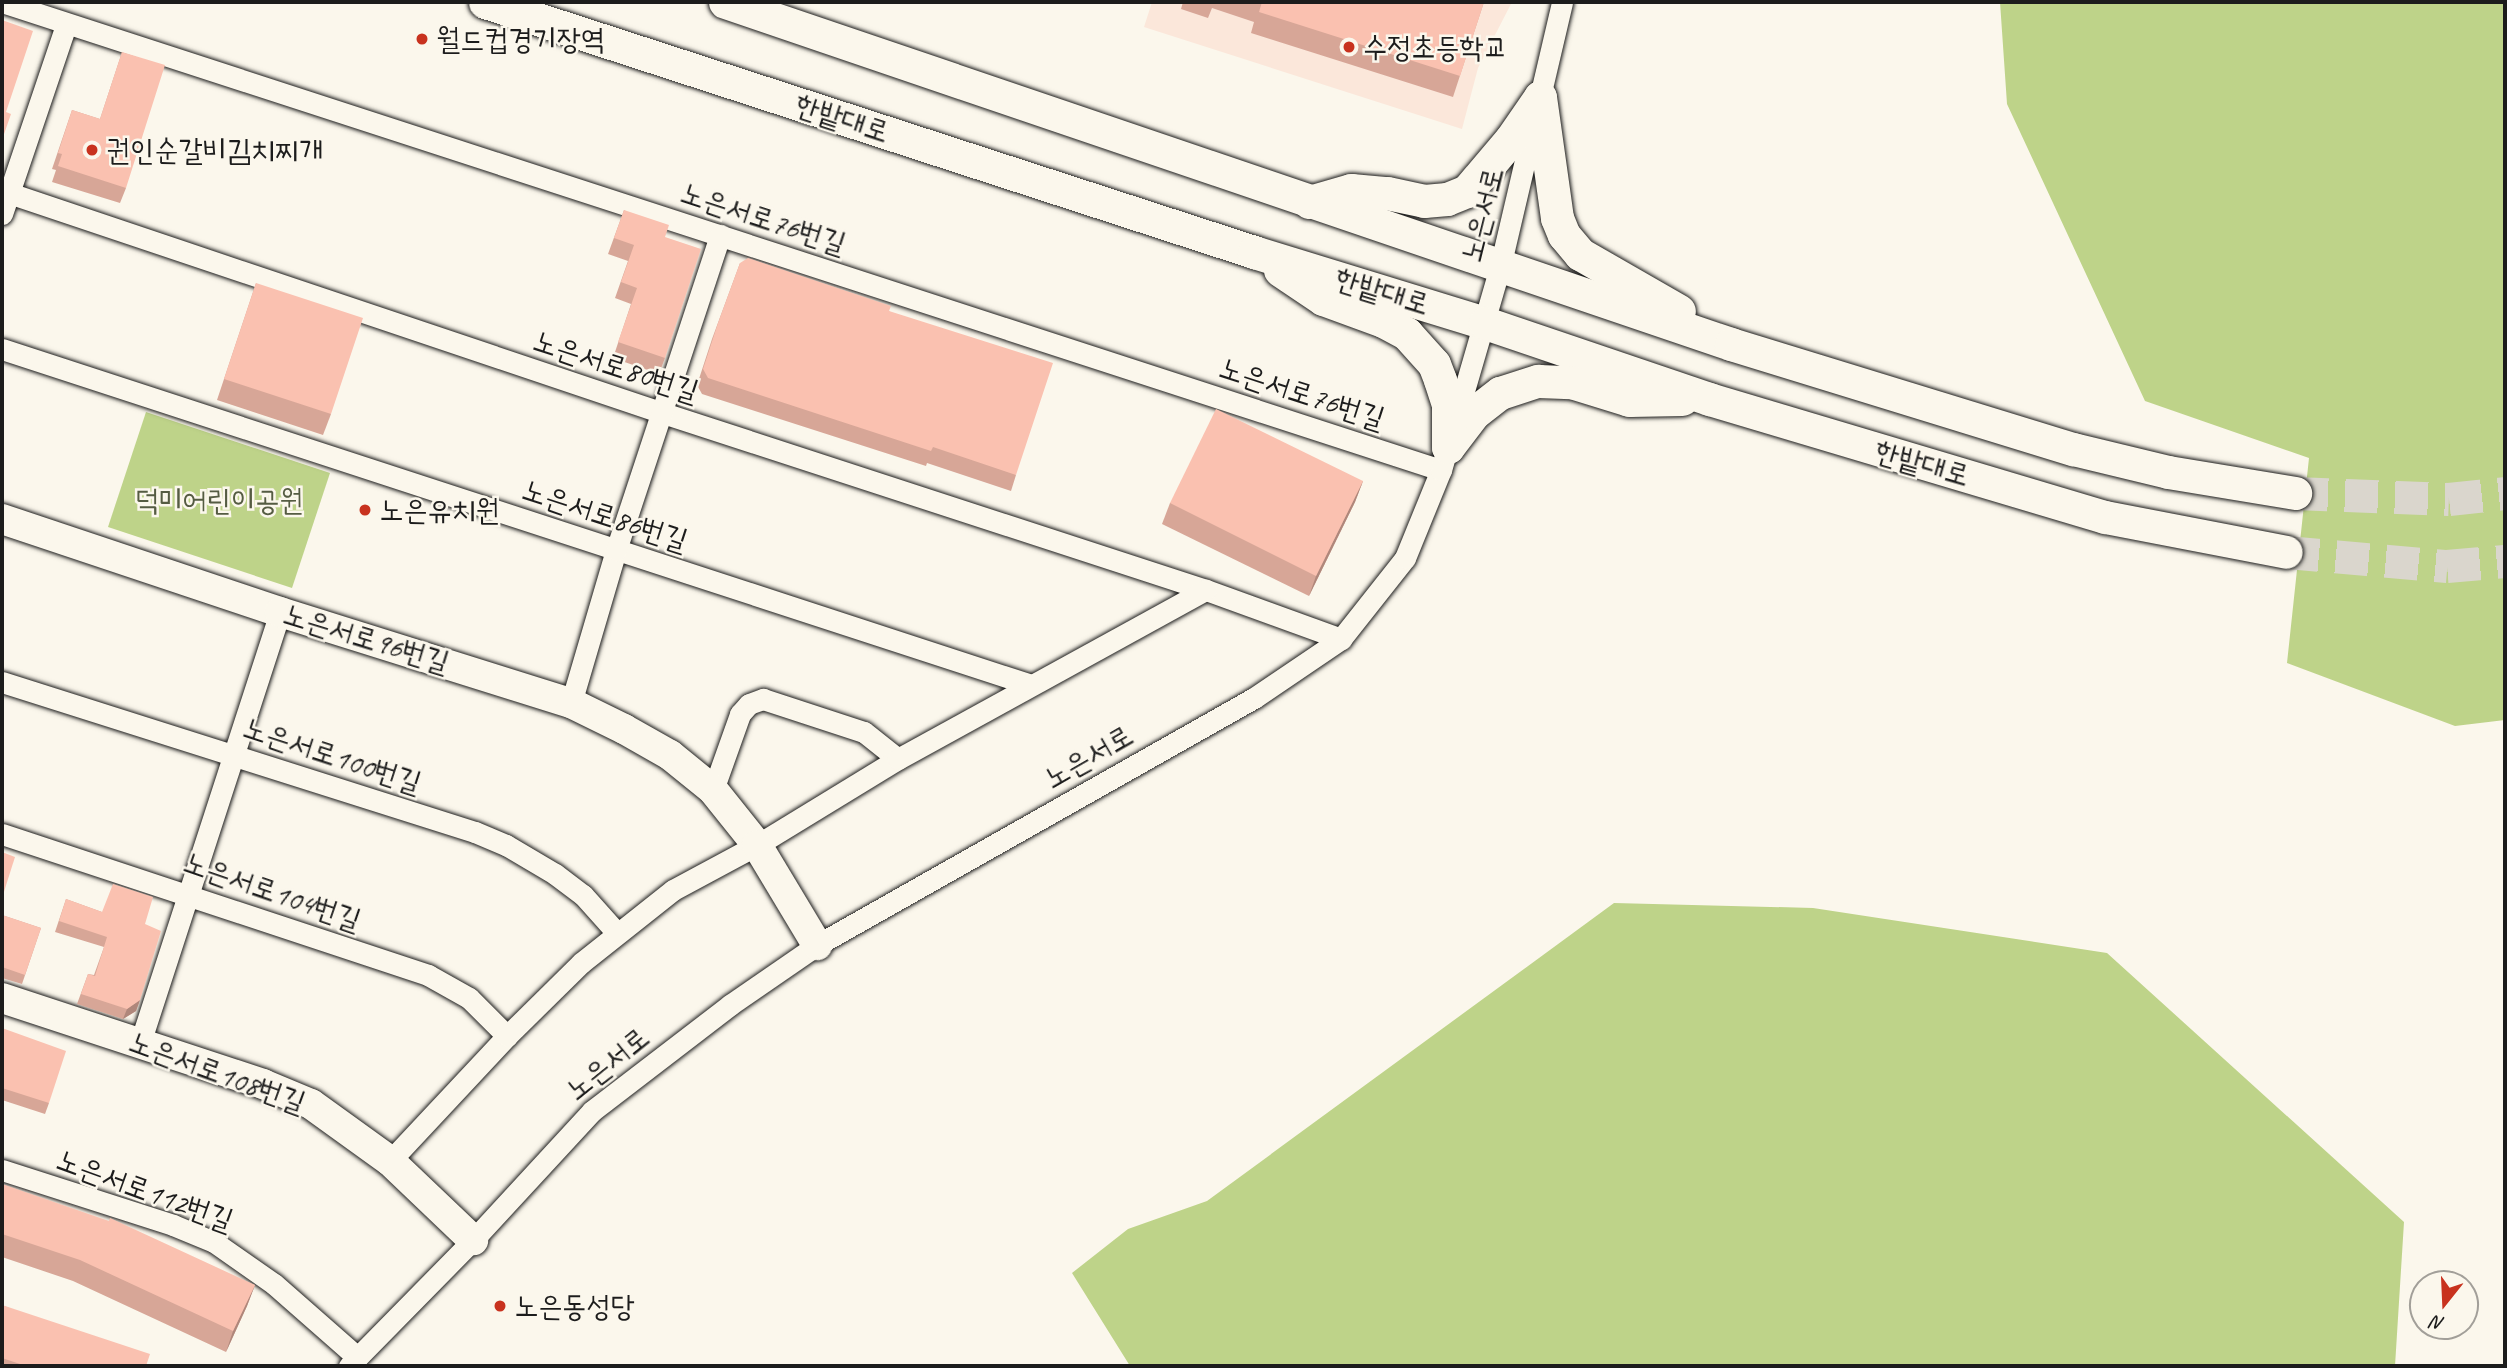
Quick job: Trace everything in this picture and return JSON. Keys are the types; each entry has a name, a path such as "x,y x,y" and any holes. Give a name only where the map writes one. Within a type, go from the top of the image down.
{"main road":[{"name":"한밭대로","path":"485,2 1254,252 1485,323 1709,399 2105,517 2286,552"},
{"name":"한밭대로","path":"725,2 1731,344 2073,449 2168,472 2295,493"},
{"path":"1309,202 1351,190 1387,193 1424,201 1447,200 1467,191 1511,139 1540,97"},
{"path":"1540,97 1557,218 1564,234 1580,254 1731,344"},
{"path":"1254,252 1323,299 1383,321 1407,334 1434,364 1448,405 1445,459"},
{"path":"1445,459 1474,413 1500,393 1538,381 1571,382 1629,400 1709,399"}],"street":[{"name":"노은서로76번길","path":"2,2 720,235 1445,459"},
{"name":"노은서로","path":"353,1362 474,1240 592,1111 730,1004 817,945 1254,698 1341,639 1405,558 1445,459 1500,267 1562,2"},
{"path":"2,214 66,24"},
{"name":"노은서로80번길","path":"9,193 663,414 1206,590 1341,639"},
{"path":"571,703 617,551 720,235"},
{"name":"노은서로86번길","path":"2,349 1031,685"},
{"name":"노은서로96번길","path":"2,519 280,612 571,703 670,755 713,790 757,845 817,945"},
{"path":"390,1161 507,1035 581,963 673,890 757,845 898,759 1206,590"},
{"path":"140,1042 280,612"},
{"name":"노은서로100번길","path":"2,682 475,832 534,860 583,895 617,933"},
{"path":"713,790 740,714 749,704 763,699 864,732 898,759"},
{"name":"노은서로104번길","path":"2,834 428,975 469,998 507,1035"},
{"name":"노은서로108번길","path":"2,998 263,1084 311,1104 390,1161 474,1240"},
{"name":"노은서로112번길","path":"2,1170 173,1225 214,1242 274,1284 353,1362"}],"shaded area":[{"name":"수정초등학교","path":"1152,2 1512,2 1478,68 1462,129 1144,27"}],"green space":[{"path":"2000,2 2505,2 2505,720 2455,726 2287,663 2309,458 2145,401 2007,104"},
{"name":"덕미어린이공원","path":"146,412 330,473 292,588 108,527"},
{"path":"1614,903 1813,908 2107,953 2404,1222 2395,1366 1130,1366 1072,1273 1128,1229 1207,1201"}],"building":[{"path":"1262,2 1484,2 1460,76 1259,12"},
{"path":"2,20 33,31 6,112 11,114 2,140"},
{"path":"122,52 165,65 126,188 58,166 62,154 58,153 72,110 100,119"},
{"path":"624,210 669,225 665,237 701,249 665,358 618,342 637,288 621,282 634,245 614,238"},
{"path":"748,258 891,306 889,311 1053,363 1016,475 933,447 931,451 708,378 703,369 718,323 740,263"},
{"path":"256,283 363,318 331,414 224,379"},
{"path":"1216,409 1363,481 1316,576 1170,503"},
{"path":"2,852 15,857 2,898"},
{"path":"113,884 153,897 145,924 161,931 140,1000 127,1009 81,994 88,974 95,976 107,937 59,921 66,899 102,912"},
{"path":"2,915 41,928 25,975 2,967"},
{"path":"2,1028 66,1051 49,1103 2,1088"},
{"path":"2,1184 109,1221 110,1218 255,1285 233,1331 80,1260 2,1234"},
{"path":"2,1305 150,1354 146,1366 26,1366 2,1358"}],"tunnel":[{"path":"2295,493 2449,499 2505,493"},
{"path":"2286,552 2447,566 2505,561"}],"place":[{"name":"월드컵경기장역","path":"422,39"},
{"name":"수정초등학교","path":"1349,47"},
{"name":"권인순갈비김치찌개","path":"92,150"},
{"name":"노은유치원","path":"365,510"},
{"name":"노은동성당","path":"500,1306"}]}
